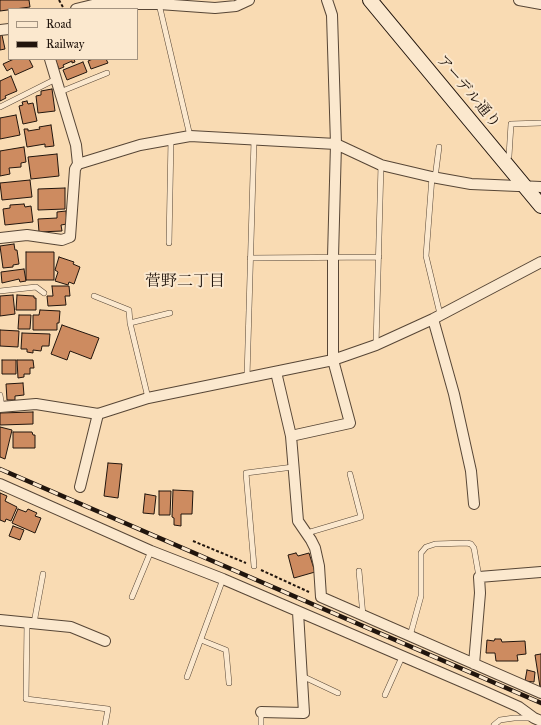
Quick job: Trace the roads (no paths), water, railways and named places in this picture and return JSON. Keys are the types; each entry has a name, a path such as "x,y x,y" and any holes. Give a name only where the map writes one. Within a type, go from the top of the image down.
{"street":[{"path":"80,8 97,4 164,3 215,8 236,6 248,0"},
{"path":"290,436 350,423 333,360 333,257 336,144 332,15 327,0"},
{"name":"アーデル通り","path":"370,0 541,206"},
{"path":"519,0 539,3"},
{"path":"0,238 27,235 62,240 70,237 75,169 78,164 76,145 50,60"},
{"path":"78,164 140,145 190,136 336,144 381,165 434,178 471,184 541,187"},
{"path":"1,407 36,404 98,414 148,398 333,360 376,345 541,262"},
{"path":"436,316 471,471 474,504"},
{"path":"276,372 290,436 298,521 307,533 315,548 318,560 321,597 541,693"},
{"path":"80,487 98,414"},
{"path":"0,484 151,551 223,579 519,707 537,719"},
{"path":"474,664 480,592 479,577 541,572"},
{"path":"261,712 304,713 298,612"},
{"path":"0,620 71,627 105,641"}],"lane":[{"path":"164,3 190,136"},
{"path":"60,92 107,73"},
{"path":"0,107 56,79"},
{"path":"503,161 509,156 511,124 541,123"},
{"path":"169,243 171,139"},
{"path":"247,377 254,140"},
{"path":"436,316 426,256 434,178 439,147"},
{"path":"376,345 381,165"},
{"path":"250,258 379,257"},
{"path":"0,291 36,287 44,293"},
{"path":"94,296 129,310 130,323 148,398"},
{"path":"130,323 170,313"},
{"path":"0,395 1,407"},
{"path":"254,566 246,473 293,467"},
{"path":"307,533 361,517 350,474"},
{"path":"410,637 421,596 420,553 426,547 435,544 471,544 474,548 479,577"},
{"path":"132,597 151,551"},
{"path":"359,571 364,617"},
{"path":"43,574 30,623 26,699 108,709 105,725"},
{"path":"186,677 223,579"},
{"path":"201,640 226,650 229,683"},
{"path":"385,695 402,656"},
{"path":"302,676 338,693"},
{"path":"261,712 261,725"},
{"path":"494,725 500,720 507,719 537,719"}],"railway":[{"path":"0,469 541,703"}],"district":[{"name":"菅野二丁目","path":"185,282"}]}
